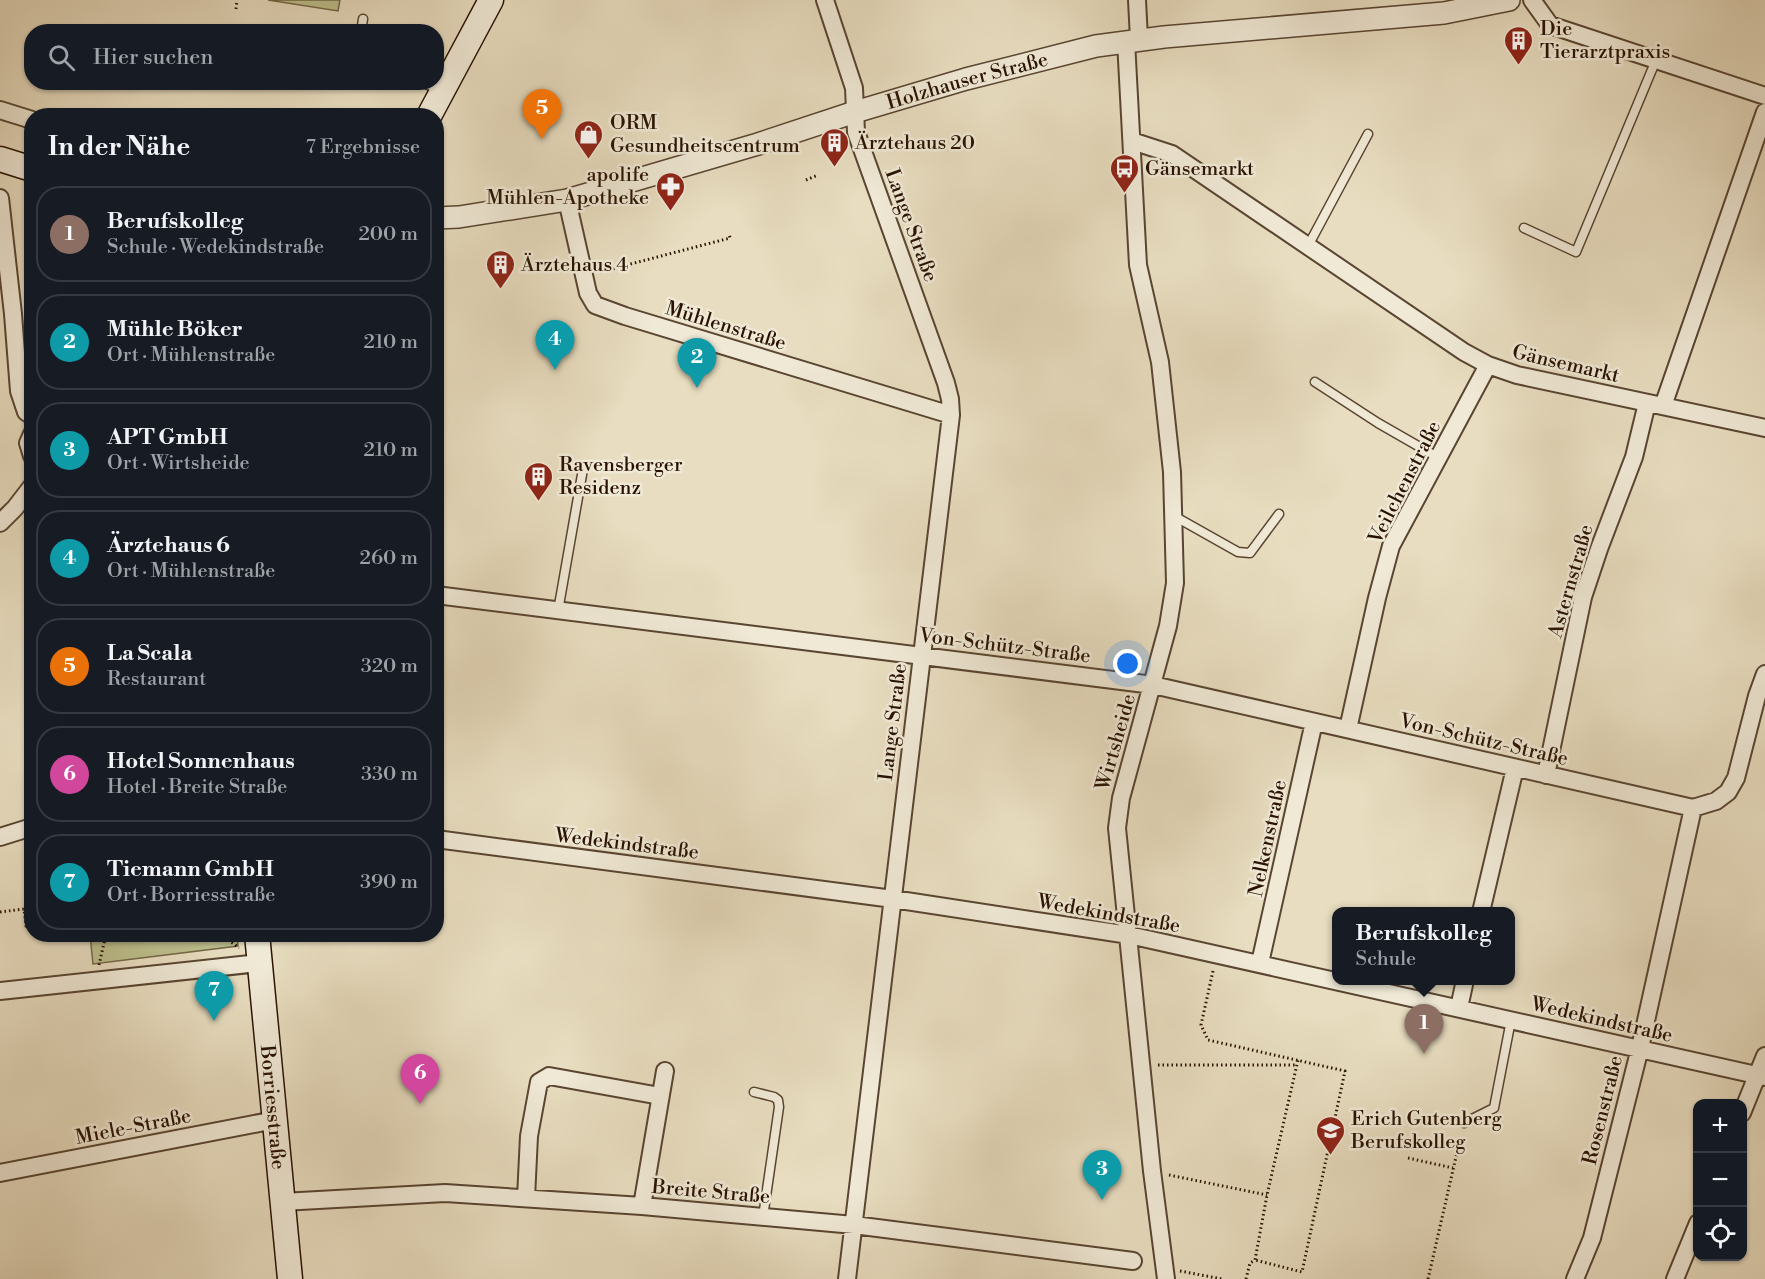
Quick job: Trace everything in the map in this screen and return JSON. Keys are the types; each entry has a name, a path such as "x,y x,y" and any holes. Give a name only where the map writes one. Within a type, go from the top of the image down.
{"main road":[{"path":"444,69 491,0"},
{"path":"430,108 432,90"},
{"name":"Borriesstraße","path":"258,942 290,1279"}],"street":[{"name":"Lange Straße","path":"825,0 854,88 856,132 946,383 951,415 848,1279"},
{"name":"Wirtsheide","path":"1137,0 1133,40 1132,141 1138,265 1160,362 1172,472 1175,583 1168,626 1118,814 1120,867 1129,935 1152,1171 1166,1275"},
{"name":"Holzhauser Straße","path":"444,218 567,200 758,144 966,79 1096,46 1133,40 1444,13 1509,0"},
{"path":"1532,0 1550,25 1765,96"},
{"path":"0,110 24,118"},
{"name":"Asternstraße","path":"1546,775 1583,597 1599,549 1765,112"},
{"name":"Gänsemarkt","path":"1132,141 1172,154 1464,352 1488,365 1517,375 1765,428"},
{"path":"0,198 14,314 20,391 24,405"},
{"name":"Mühlenstraße","path":"567,200 588,293 595,305 951,415"},
{"name":"Veilchenstraße","path":"1348,729 1391,546 1488,365"},
{"path":"0,523 24,496"},
{"name":"Von-Schütz-Straße","path":"444,596 1153,685 1546,775 1697,807"},
{"path":"1697,807 1716,801 1728,792 1736,778 1765,674"},
{"name":"Nelkenstraße","path":"1260,963 1314,722"},
{"path":"1482,907 1515,768"},
{"name":"Rosenstraße","path":"1575,1279 1592,1238 1697,807"},
{"path":"0,837 24,830"},
{"name":"Wedekindstraße","path":"444,840 893,899 1129,935 1332,979"},
{"path":"0,991 259,963"},
{"name":"Wedekindstraße","path":"1357,985 1761,1076"},
{"path":"1459,1008 1464,985"},
{"path":"1747,1105 1761,1076 1765,1056"},
{"path":"642,1206 665,1071"},
{"path":"526,1198 529,1136 539,1082 549,1077 660,1096"},
{"name":"Miele-Straße","path":"0,1173 275,1120"},
{"name":"Breite Straße","path":"282,1202 445,1193 642,1206 854,1225 1133,1261"},
{"path":"1675,1279 1693,1235"}],"lane":[{"path":"362,24 363,19"},
{"path":"1524,228 1576,252 1656,60"},
{"path":"1308,246 1368,134"},
{"path":"1315,382 1378,423 1439,458"},
{"path":"558,611 583,469"},
{"path":"1174,516 1238,552 1250,553 1279,514"},
{"path":"1464,1123 1494,1108 1511,1020"},
{"path":"754,1092 774,1097 778,1100 779,1107 763,1217"}],"path":[{"path":"236,9 237,0"},
{"path":"806,180 818,175"},
{"path":"584,276 730,238 729,233"},
{"path":"0,912 24,909"},
{"path":"95,981 104,942"},
{"path":"1217,954 1201,1025 1208,1040 1297,1063 1345,1071 1302,1272 1255,1260 1250,1263 1246,1279"},
{"path":"1142,1065 1297,1063"},
{"path":"1255,1260 1267,1195 1297,1063"},
{"path":"1428,1279 1464,1123"},
{"path":"1408,1158 1454,1168"},
{"path":"1152,1171 1267,1195"},
{"path":"1166,1275 1186,1272 1222,1279"}],"green space":[{"path":"268,0 340,0 338,11"},
{"path":"91,942 238,942 238,946 93,964"}],"place":[{"name":"Die Tierarztpraxis","path":"1519,66"},
{"name":"La Scala","path":"542,139"},
{"name":"ORM Gesundheitscentrum","path":"589,160"},
{"name":"Ärztehaus 20","path":"834,168"},
{"name":"Gänsemarkt","path":"1124,194"},
{"name":"apolife Mühlen-Apotheke","path":"670,212"},
{"name":"Ärztehaus 4","path":"500,290"},
{"name":"Ärztehaus 6","path":"555,370"},
{"name":"Mühle Böker","path":"697,388"},
{"name":"Ravensberger Residenz","path":"538,502"},
{"name":"Tiemann GmbH","path":"214,1021"},
{"name":"Berufskolleg","path":"1424,1054"},
{"name":"Hotel Sonnenhaus","path":"420,1104"},
{"name":"Erich Gutenberg Berufskolleg","path":"1330,1156"},
{"name":"APT GmbH","path":"1102,1200"}]}
